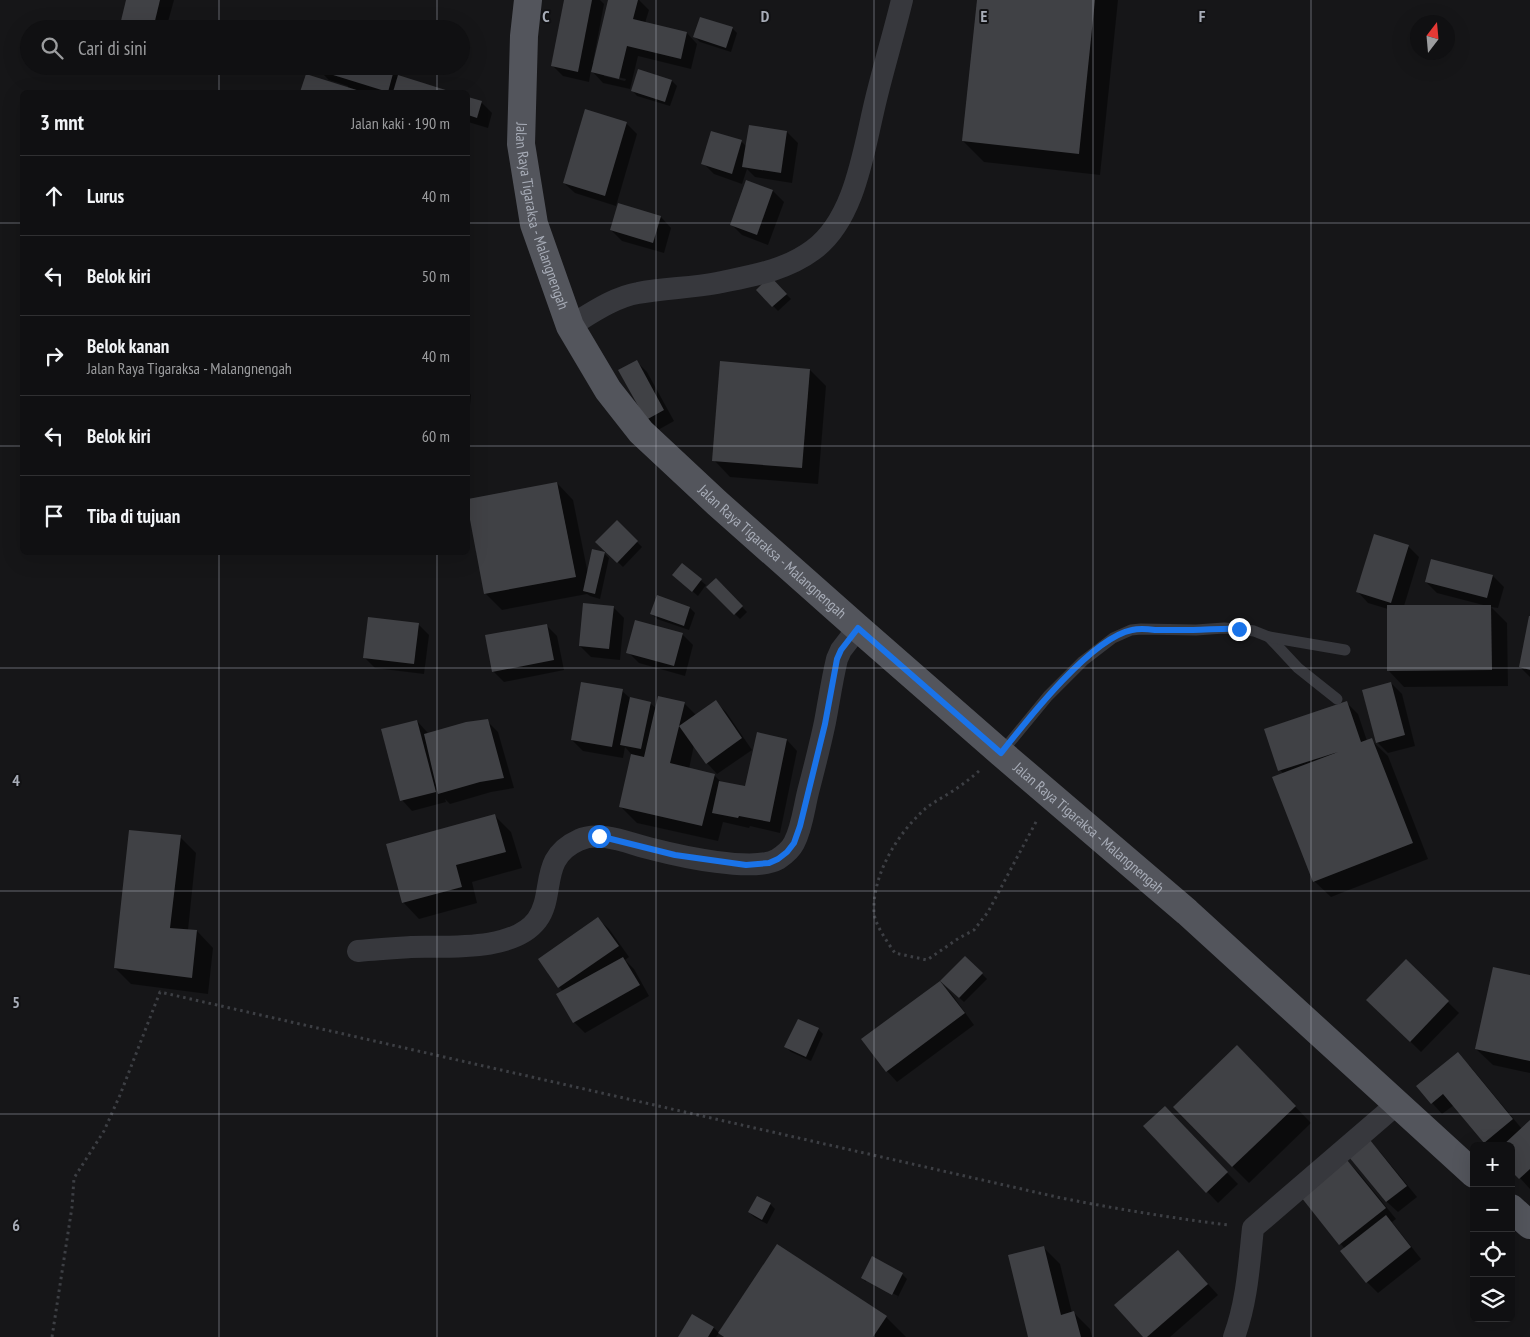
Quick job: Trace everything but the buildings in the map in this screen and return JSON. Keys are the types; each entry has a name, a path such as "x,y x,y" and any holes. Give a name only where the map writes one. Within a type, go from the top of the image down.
{"main road":[{"name":"Jalan Raya Tigaraksa - Malangnengah","path":"528,0 524,36 521,144 534,224 570,326 608,390 641,432 717,503 858,628 1187,912 1470,1170"}],"street":[{"path":"570,326 609,303 636,293 709,284 769,272 794,262 814,249 833,231 846,207 858,175 902,0"},
{"path":"358,950 482,945 506,940 529,928 537,920 542,911 551,870 559,855 567,846 587,836 610,838 675,855 746,865 769,863 778,859 794,843 825,724 837,659 841,650 858,628"},
{"path":"1234,1337 1240,1320 1246,1290 1254,1228 1396,1104"}],"lane":[{"path":"1001,753 1035,710 1083,661 1112,638 1131,630 1224,628 1254,631 1269,636 1345,650"},
{"path":"1269,636 1298,668 1337,699"}],"path":[{"path":"1001,753 965,783 926,808 906,828 890,852 876,886 874,914 895,954 927,960 974,930 988,912 1051,796"},
{"path":"52,1337 72,1208 74,1178 104,1131 160,992 1061,1198 1178,1219 1254,1228"}],"route":[{"path":"599,836 675,855 746,865 769,863 787,852 794,843 800,826 825,724 837,659 841,650 858,628 1001,753 1048,696 1083,661 1112,638 1131,630 1141,629 1239,629"}]}
